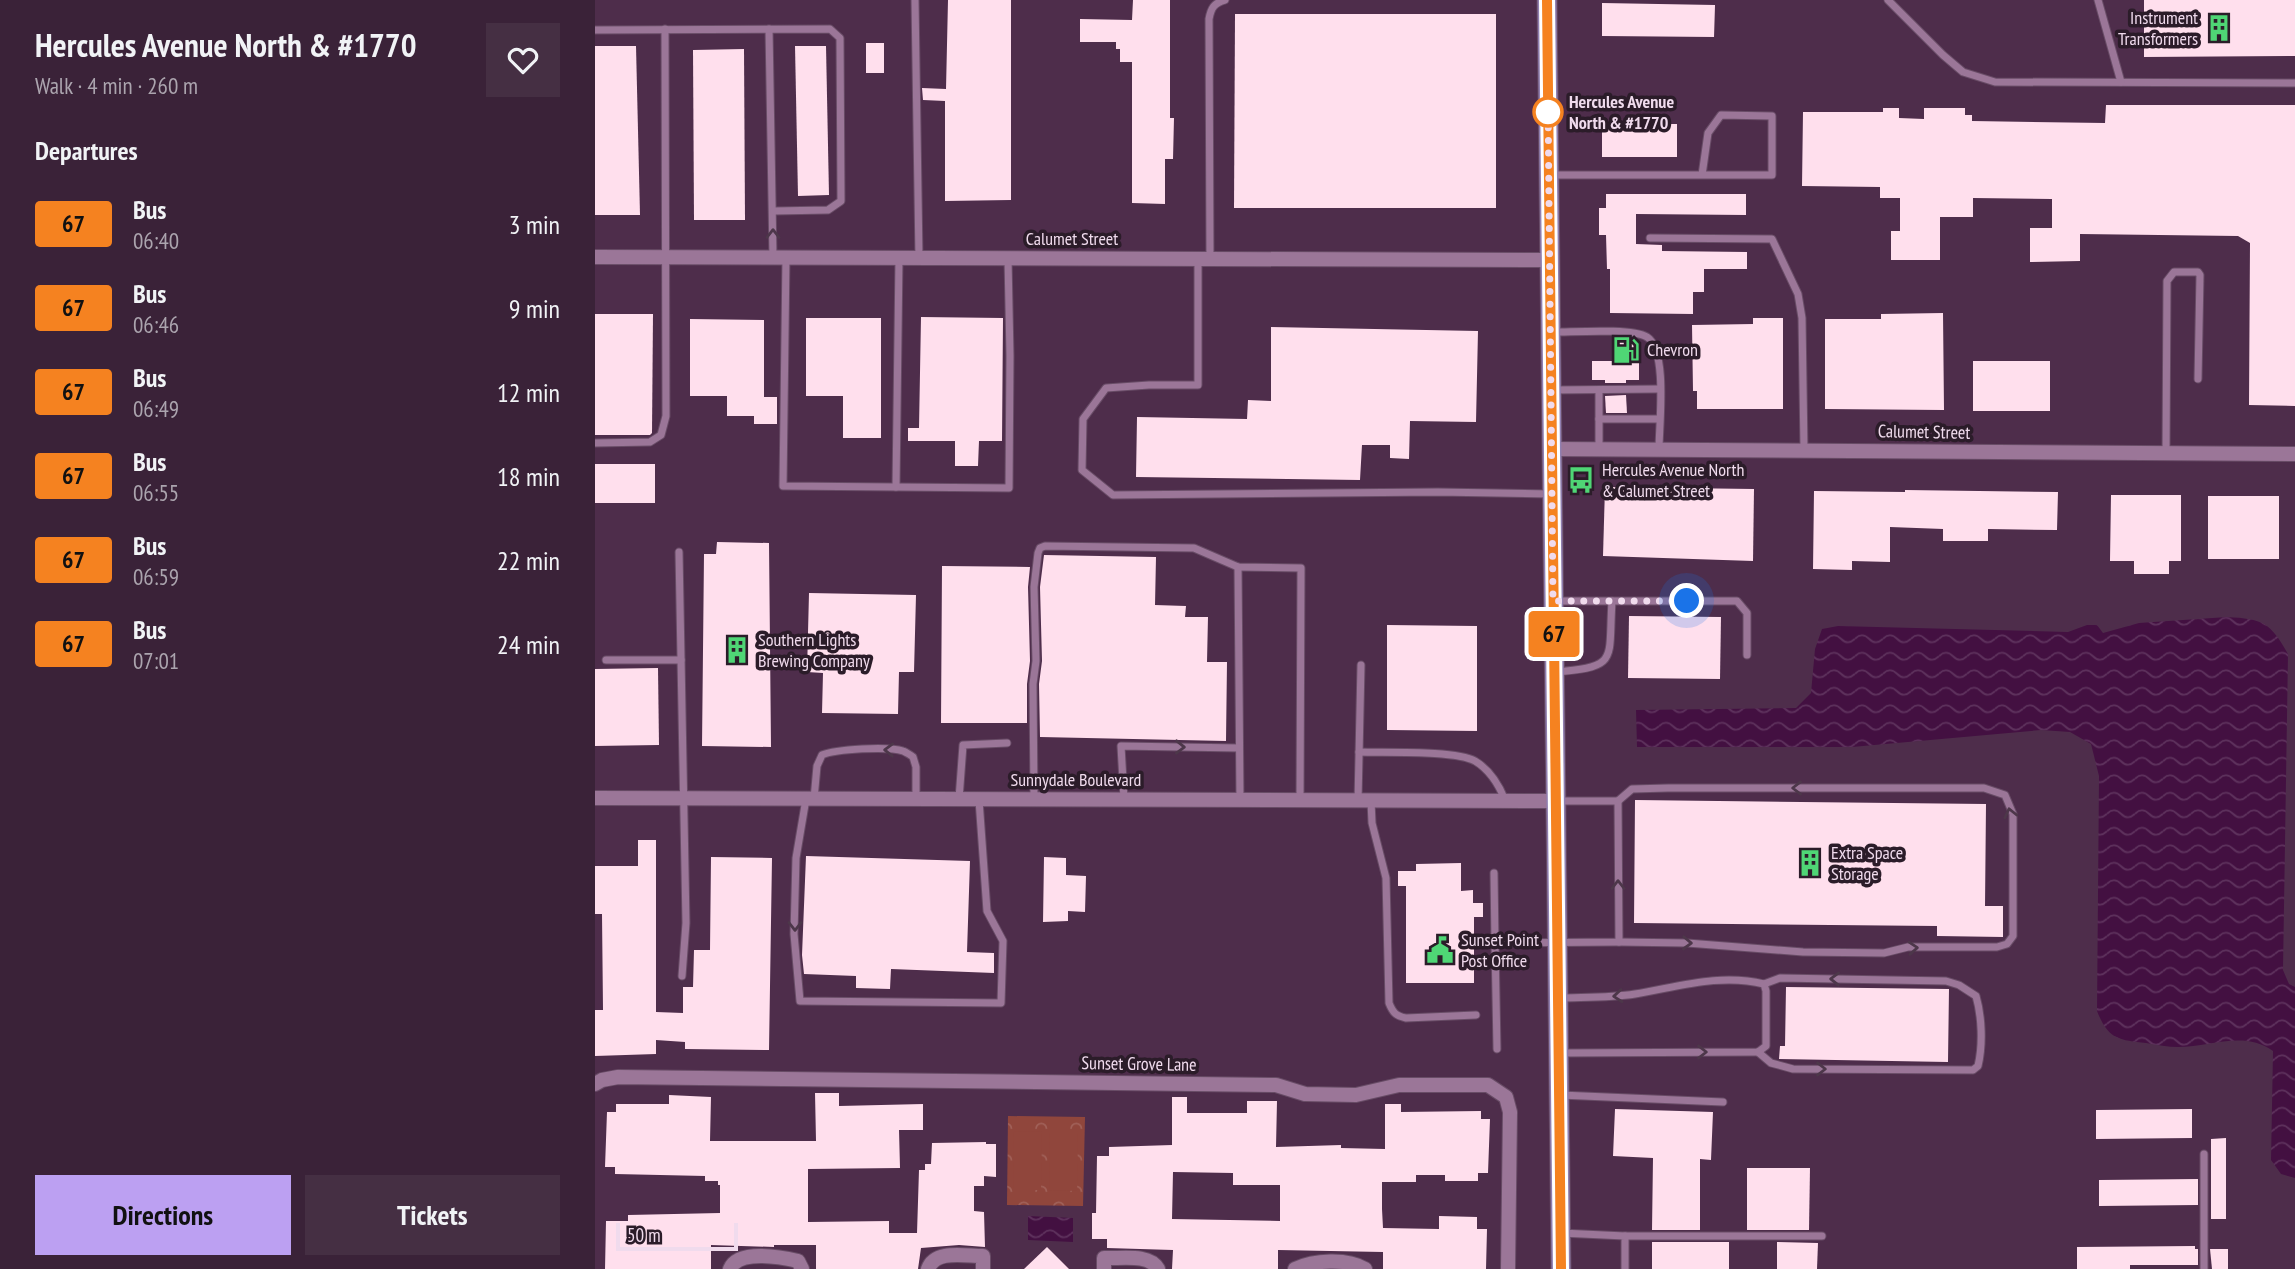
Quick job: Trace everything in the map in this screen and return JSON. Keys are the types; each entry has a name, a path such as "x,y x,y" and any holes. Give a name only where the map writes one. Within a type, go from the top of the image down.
{"street":[{"path":"1547,0 1561,1269"},
{"name":"Calumet Street","path":"595,257 1549,260"},
{"name":"Calumet Street","path":"1552,449 2295,454"},
{"name":"Sunnydale Boulevard","path":"595,798 1556,801"},
{"name":"Sunset Grove Lane","path":"595,1084 618,1077 1276,1085 1305,1094 1356,1095 1399,1085 1488,1085 1506,1097 1510,1112 1508,1269"},
{"path":"928,1269 930,1262 941,1256 983,1256 983,1269"},
{"path":"730,1269 732,1263 744,1257 782,1257 798,1261 802,1269"},
{"path":"1104,1269 1104,1258 1145,1259 1155,1264 1158,1269"},
{"path":"1295,1269 1310,1263 1349,1262 1366,1269"}],"lane":[{"path":"915,0 919,258"},
{"path":"1225,0 1211,8 1209,19 1204,259 1198,385 1107,388 1083,419 1082,470 1114,495 1438,492 1552,494"},
{"path":"1888,0 1963,72 1995,82 2295,83"},
{"path":"2098,0 2121,82"},
{"path":"595,443 650,442 661,435 666,415 666,29"},
{"path":"769,29 773,211 780,257 783,486 1009,488 1010,356 1007,258"},
{"path":"595,30 830,29 840,37 841,201 828,210 773,211"},
{"path":"1548,175 1702,175 1772,175 1772,116 1721,115 1708,134 1702,175"},
{"path":"1650,237 1772,239 1798,294 1803,318 1804,450"},
{"path":"896,487 899,258"},
{"path":"2166,453 2167,281 2174,272 2198,272 2200,275 2198,379"},
{"path":"1550,332 1632,333 1648,338 1657,348 1660,364 1659,449"},
{"path":"1551,390 1660,389"},
{"path":"1598,390 1599,449"},
{"path":"1599,419 1659,419"},
{"path":"1034,799 1034,587 1040,548 1045,546 1194,548 1238,567 1301,568 1300,801"},
{"path":"679,552 687,923 682,976"},
{"path":"1238,567 1240,800"},
{"path":"1553,601 1737,601 1747,613 1747,655"},
{"path":"1555,672 1602,665 1609,656 1612,601"},
{"path":"606,660 681,660"},
{"path":"1361,665 1359,752 1364,801 1386,878 1389,1003 1397,1016 1406,1018 1476,1015"},
{"path":"959,799 963,745 1007,743"},
{"path":"1124,800 1121,746 1239,748"},
{"path":"916,799 916,767 913,757 904,751 834,750 822,755 817,766 796,858 794,934 800,1001 1001,1003 1003,941 987,911 978,799"},
{"path":"1359,752 1455,756 1474,761 1490,774 1506,801"},
{"path":"1495,943 1687,943 1803,951 1884,953 1908,947 1997,947 2007,944 2013,936 2013,814 2005,795 1984,788 1632,789 1618,801 1556,801"},
{"path":"1618,801 1619,942"},
{"path":"1494,873 1497,1049"},
{"path":"1559,998 1626,995 1709,980 1764,984 1780,978 1946,981 1959,985 1976,996 1979,1007 1980,1057 1978,1066 1973,1070 1793,1069 1771,1063 1758,1052"},
{"path":"1559,1054 1758,1052 1766,1046 1764,984"},
{"path":"1559,1095 1723,1102"},
{"path":"2204,1154 2204,1269"},
{"path":"1560,1233 1625,1236 1822,1236"},
{"path":"1625,1236 1625,1269"}],"green space":[{"path":"1008,1116 1085,1117 1083,1206 1007,1205"},
{"path":"1014,1131 1042,1132 1041,1190 1013,1190"},
{"path":"1050,1132 1078,1132 1077,1191 1049,1190"}],"water":[{"path":"2227,617 2249,619 2264,624 2276,635 2288,654 2283,970 2289,984 2295,987 2295,1178 2281,1174 2271,1160 2273,1051 2262,1045 2239,1041 2178,1047 2128,1041 2110,1033 2101,1020 2097,1011 2099,776 2091,744 2070,732 2041,730 1852,747 1637,747 1636,710 1796,708 1811,693 1815,649 1822,629 1838,626 2068,632 2087,625 2097,625 2103,633 2139,623"},
{"path":"1028,1216 1073,1218 1073,1242 1028,1240"}],"building":[{"path":"948,0 1011,0 1011,200 945,201 945,101 923,100 922,88 946,89"},
{"path":"1133,0 1170,0 1170,118 1174,118 1173,159 1165,159 1165,204 1132,203 1132,62 1120,62 1120,49 1116,49 1116,42 1080,42 1080,19 1132,20"},
{"name":"Instrument Transformers","path":"2144,0 2295,0 2295,56 2144,57"},
{"path":"1602,3 1715,5 1714,37 1602,36"},
{"path":"1235,14 1496,14 1496,208 1234,208"},
{"path":"866,43 884,43 884,73 866,73"},
{"path":"595,46 636,46 640,215 595,215"},
{"path":"795,46 826,46 829,195 798,196"},
{"path":"744,49 745,220 694,220 693,50"},
{"path":"2106,105 2295,105 2295,406 2249,405 2250,243 2238,236 2080,234 2080,261 2030,262 2030,228 2052,228 2052,199 1973,198 1973,217 1940,217 1940,260 1891,260 1891,231 1900,231 1900,198 1880,198 1880,187 1802,186 1803,112 1883,112 1883,108 1899,108 1899,118 1924,119 1924,108 1965,108 1965,115 1972,115 1972,121 2105,123"},
{"path":"1602,124 1677,124 1677,157 1602,157"},
{"path":"1606,194 1746,194 1746,215 1636,214 1636,244 1662,245 1662,251 1747,252 1747,269 1704,269 1704,292 1693,292 1693,314 1610,313 1610,269 1607,269 1606,235 1599,235 1599,208 1606,208"},
{"path":"1943,313 1944,410 1825,409 1825,319 1881,319 1881,314"},
{"path":"595,314 653,314 650,435 595,435"},
{"path":"921,317 1003,318 1002,441 979,441 978,466 955,466 955,441 908,441 908,428 919,428"},
{"path":"806,318 881,318 881,438 843,438 843,396 806,396"},
{"path":"1753,318 1783,318 1783,409 1697,409 1697,391 1693,391 1692,325 1753,324"},
{"path":"690,319 764,320 764,397 777,397 777,424 754,424 754,416 727,416 727,396 690,396"},
{"path":"1271,327 1478,331 1476,422 1410,421 1409,459 1390,458 1390,445 1362,445 1360,480 1136,477 1137,417 1247,419 1248,400 1271,401"},
{"name":"Chevron","path":"1613,339 1639,341 1639,380 1605,383 1605,380 1592,380 1592,361 1613,361"},
{"path":"1973,361 2050,361 2050,411 1973,411"},
{"path":"1626,395 1627,413 1606,413 1605,396"},
{"path":"595,464 655,464 655,503 595,503"},
{"path":"1605,487 1754,489 1753,561 1603,556"},
{"path":"1814,491 2058,492 2057,530 1988,529 1988,541 1943,541 1943,529 1890,527 1890,562 1852,561 1852,570 1813,569"},
{"path":"2111,495 2181,495 2181,561 2169,561 2169,574 2134,574 2134,561 2110,561"},
{"path":"2208,496 2279,496 2279,559 2208,559"},
{"name":"Southern Lights Brewing Company","path":"717,542 769,543 771,747 702,746 704,554 716,554"},
{"path":"1044,555 1156,557 1155,605 1186,606 1185,617 1208,617 1207,662 1227,662 1226,741 1040,737 1040,587"},
{"path":"942,566 1030,567 1027,723 941,723"},
{"path":"809,593 916,595 914,672 899,672 898,714 822,713 823,673 807,672"},
{"path":"1629,616 1721,617 1720,679 1628,678"},
{"path":"1387,625 1477,626 1477,731 1387,730"},
{"path":"658,668 659,745 595,746 595,669"},
{"name":"Extra Space Storage","path":"1635,800 1986,804 1985,906 2003,906 2003,937 1937,936 1937,926 1634,923"},
{"path":"638,840 656,840 656,1012 683,1013 683,987 693,987 694,950 710,950 711,857 772,858 769,1050 685,1049 685,1042 656,1040 656,1054 595,1056 595,1010 603,1010 602,914 595,914 595,866 638,866"},
{"path":"806,856 970,861 967,952 994,953 994,973 891,969 890,989 856,988 856,976 804,974 802,955"},
{"path":"1044,857 1066,858 1066,875 1086,876 1085,912 1068,911 1068,921 1043,922"},
{"name":"Sunset Point Post Office","path":"1461,863 1461,891 1473,890 1473,903 1483,903 1483,917 1474,917 1474,983 1406,983 1406,886 1398,886 1398,871 1416,871 1416,864"},
{"path":"1786,987 1949,989 1948,1062 1779,1059 1780,1046 1785,1046"},
{"path":"815,1093 839,1093 839,1106 923,1104 923,1130 899,1130 900,1168 808,1169 808,1222 889,1221 889,1233 917,1233 919,1170 925,1170 925,1164 931,1164 932,1143 986,1142 996,1144 996,1177 984,1176 984,1186 974,1186 974,1211 984,1212 985,1247 959,1245 921,1248 918,1269 816,1269 816,1245 711,1245 711,1269 605,1269 606,1221 628,1221 628,1215 720,1213 718,1181 705,1181 705,1176 615,1174 615,1167 605,1167 607,1112 616,1112 616,1104 669,1104 669,1095 711,1097 710,1141 816,1141"},
{"path":"1172,1097 1187,1097 1187,1113 1247,1113 1247,1101 1277,1101 1276,1147 1341,1145 1341,1148 1385,1149 1385,1104 1401,1104 1401,1112 1481,1111 1481,1119 1490,1119 1488,1173 1478,1173 1478,1181 1445,1181 1445,1175 1416,1175 1416,1182 1382,1182 1382,1209 1383,1228 1439,1229 1439,1216 1477,1217 1477,1229 1487,1229 1486,1269 1383,1269 1383,1252 1278,1250 1278,1269 1172,1269 1173,1250 1107,1248 1107,1239 1092,1239 1092,1213 1096,1213 1097,1156 1109,1156 1109,1147 1172,1145","holes":["1173,1172 1233,1173 1233,1185 1280,1185 1280,1221 1172,1219"]},
{"path":"1615,1109 1713,1112 1711,1160 1700,1159 1700,1230 1652,1230 1653,1158 1613,1156"},
{"path":"2192,1109 2192,1138 2096,1139 2096,1110"},
{"path":"2226,1138 2226,1219 2211,1219 2211,1139"},
{"path":"1747,1168 1810,1168 1809,1230 1747,1230"},
{"path":"2198,1179 2198,1205 2099,1206 2099,1180"},
{"path":"1652,1242 1729,1242 1729,1269 1652,1269"},
{"path":"1777,1242 1818,1243 1817,1269 1777,1269"},
{"path":"2195,1246 2195,1249 2198,1249 2198,1265 2130,1265 2130,1269 2077,1269 2077,1247"},
{"path":"1047,1247 1069,1269 1024,1269"},
{"path":"2210,1249 2228,1249 2228,1269 2212,1269"}],"bus line":[{"name":"67","path":"1547,0 1561,1269"}],"place":[{"name":"Instrument Transformers","path":"2219,28"},
{"name":"Hercules Avenue North & #1770","path":"1548,112"},
{"name":"Chevron","path":"1626,350"},
{"name":"Hercules Avenue North & Calumet Street","path":"1581,480"},
{"name":"Southern Lights Brewing Company","path":"737,650"},
{"name":"Extra Space Storage","path":"1810,863"},
{"name":"Sunset Point Post Office","path":"1440,950"}],"route":[{"path":"1548,112 1548,101 1553,601 1687,601"}]}
